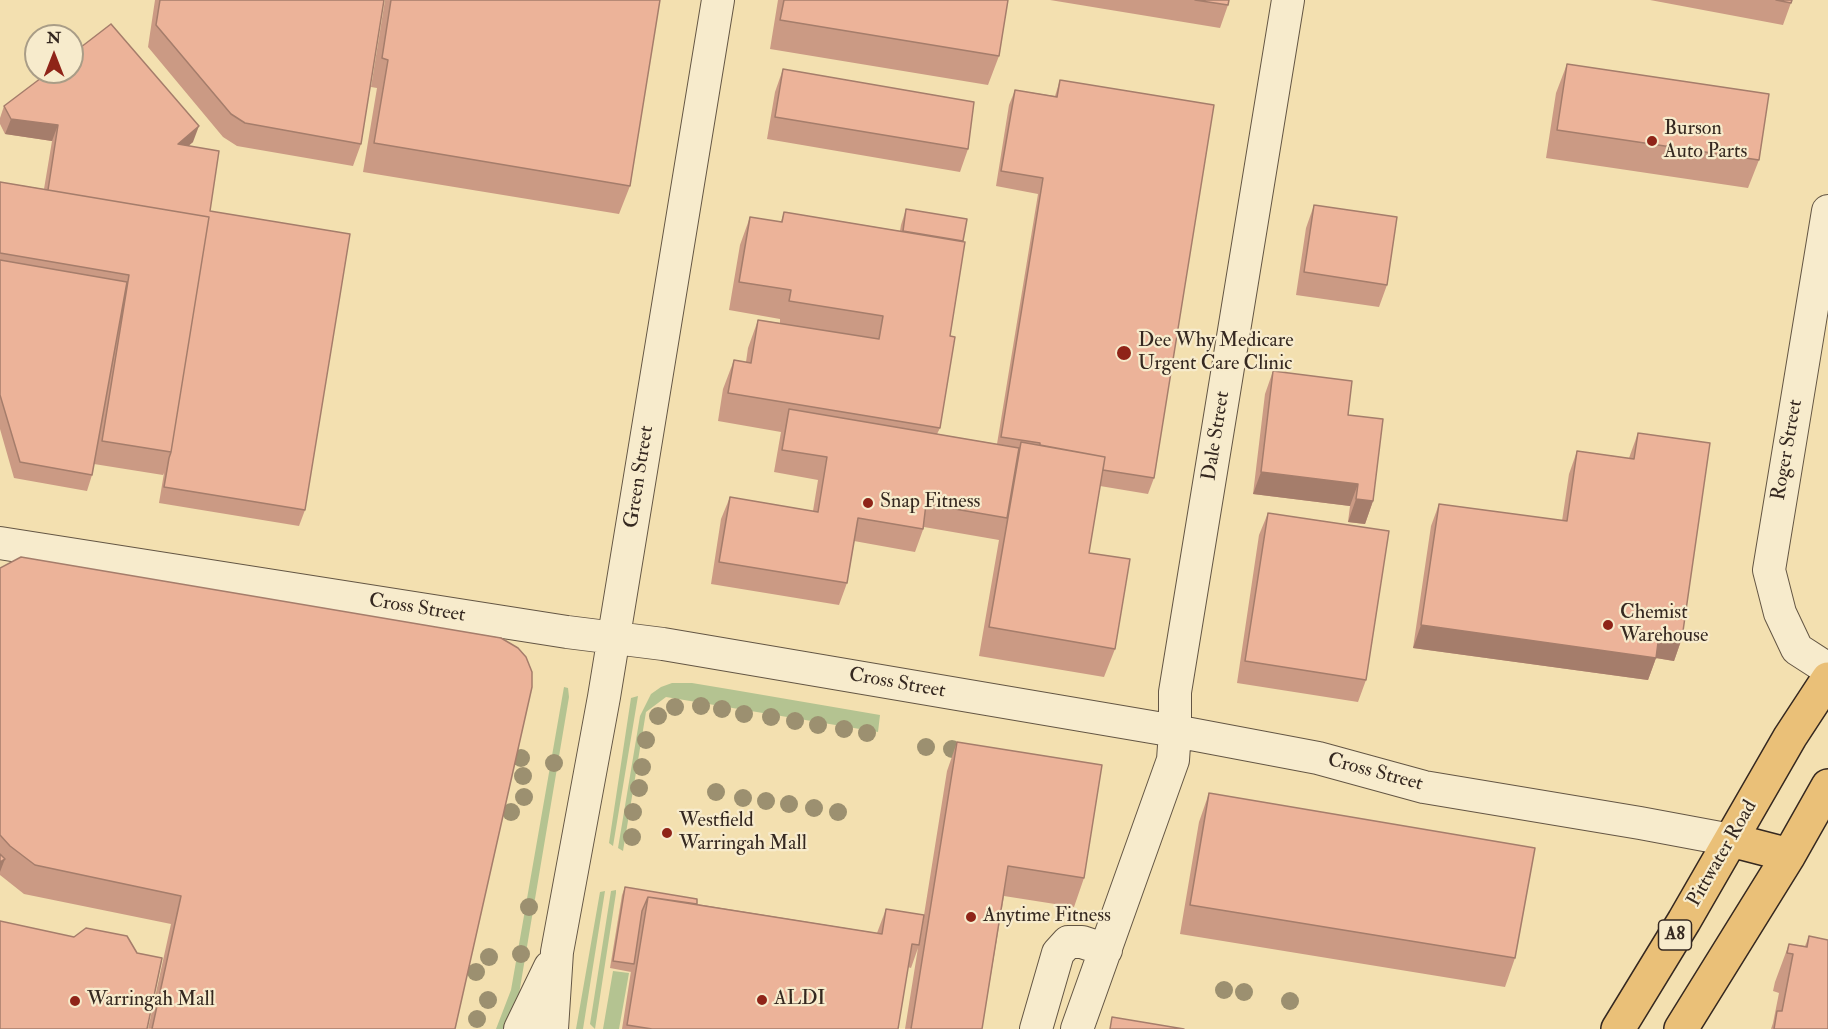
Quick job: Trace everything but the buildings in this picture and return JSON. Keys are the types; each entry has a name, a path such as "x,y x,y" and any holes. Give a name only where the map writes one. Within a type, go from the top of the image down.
{"highway":[{"name":"Pittwater Road","path":"1618,1029 1790,737 1828,679"},
{"path":"1682,1029 1789,855 1828,786"},
{"name":"Cross Street","path":"1731,840 1789,855"}],"street":[{"name":"Green Street","path":"552,1029 558,952 613,639 718,0"},
{"name":"Dale Street","path":"1077,1029 1173,760 1175,692 1288,0"},
{"name":"Roger Street","path":"1828,211 1769,570 1780,613 1797,649 1828,669"},
{"name":"Cross Street","path":"0,543 613,639 663,644 1175,731 1318,758 1424,787 1731,840"},
{"path":"1036,1029 1058,953 1068,942 1082,942 1106,950"},
{"name":"Green Street","path":"520,1029 558,952"}],"green space":[{"path":"672,683 692,683 880,715 878,732 666,697 646,712 623,851 618,848 640,716 651,694"},
{"path":"564,687 568,688 569,697 519,994 507,1029 496,1029 511,990"},
{"path":"638,696 613,846 609,843 631,698"},
{"path":"616,890 595,1029 590,1024 611,891"},
{"path":"605,891 583,1029 576,1029 600,892"},
{"path":"613,971 629,973 619,1029 603,1029"}],"place":[{"name":"Burson Auto Parts","path":"1652,141"},
{"name":"Dee Why Medicare Urgent Care Clinic","path":"1124,353"},
{"name":"Snap Fitness","path":"868,503"},
{"name":"Chemist Warehouse","path":"1608,625"},
{"name":"Westfield Warringah Mall","path":"667,833"},
{"name":"Anytime Fitness","path":"971,917"},
{"name":"ALDI","path":"762,1000"},
{"name":"Warringah Mall","path":"75,1001"}]}
